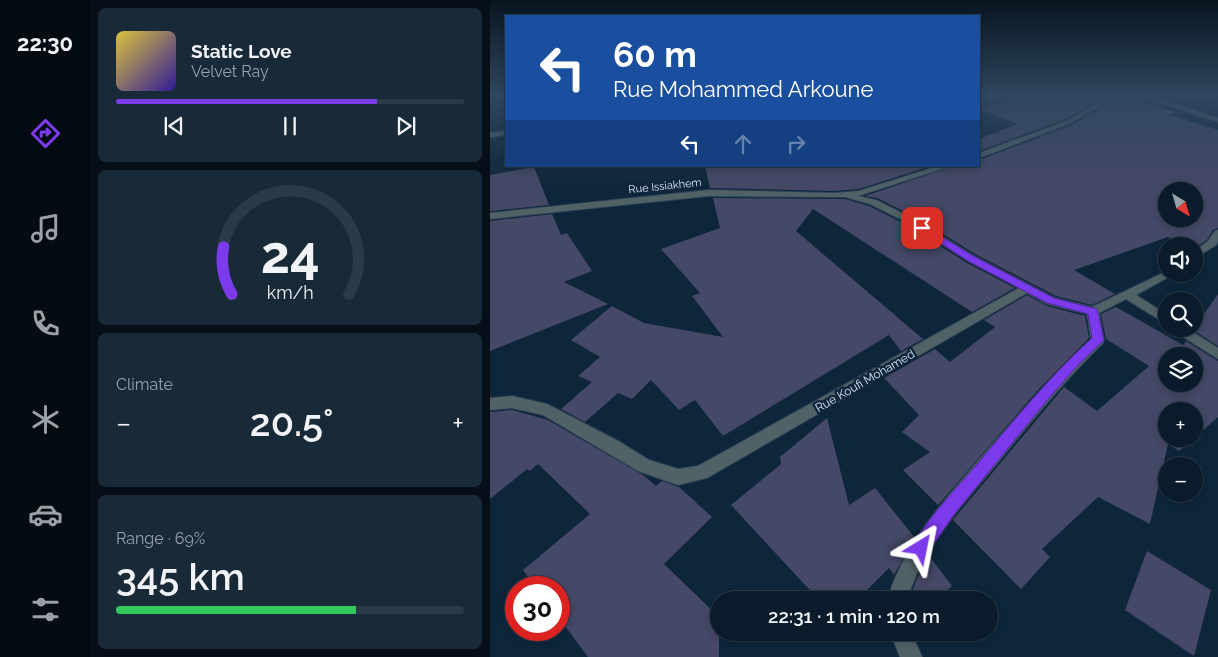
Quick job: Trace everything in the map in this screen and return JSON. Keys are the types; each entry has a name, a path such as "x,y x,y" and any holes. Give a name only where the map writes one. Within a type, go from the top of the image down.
{"street":[{"path":"980,156 1057,127"},
{"path":"490,135 505,133"},
{"path":"844,195 860,193 945,167"},
{"name":"Rue Issiakhem","path":"490,216 709,193 805,196 844,195"},
{"path":"844,195 873,202 911,221 972,259 1050,301 1093,311 1158,279"},
{"path":"1203,250 1212,243 1218,233"},
{"name":"Rue Koufi Mohamed","path":"490,404 512,402 547,410 644,466 678,476 701,473 1028,288"},
{"path":"1128,295 1158,315"},
{"path":"900,591 912,561 948,510 1057,381 1098,340 1093,311"},
{"path":"1191,337 1218,354"},
{"path":"904,641 912,657"}],"building":[{"path":"1011,127 1045,127 980,151 980,139"},
{"path":"1068,127 1207,127 1218,130 1218,228 1213,230 1203,243 1203,237 1158,237 1158,241 1074,270 1115,294 1092,305 1056,296 977,255 915,217 877,198 865,196 950,167 980,167 980,160"},
{"path":"534,167 549,205 490,211 490,175"},
{"path":"705,167 928,167 859,189 834,191 710,188"},
{"path":"713,198 845,199 869,206 907,225 967,263 1015,288 972,312 813,209 796,231 923,339 901,351 889,335 723,436 695,400 679,410 651,380 632,399 618,393 585,422 561,409 592,382 578,376 600,357 571,340 612,306 644,323 723,337 692,296 700,293 661,249 720,228"},
{"path":"552,214 561,235 567,233 592,271 564,282 608,304 490,351 490,221"},
{"path":"1218,294 1218,346 1203,336 1203,316"},
{"path":"1027,295 1047,306 1085,316 1089,338 1038,390 938,505 903,470 930,452 902,432 919,415 884,378 935,349 950,362 995,327 984,320"},
{"path":"1116,307 1158,331 1158,337 1169,337 1183,345 1186,341 1196,347 1158,347 1158,392 1203,392 1203,352 1218,361 1218,417 1203,430 1203,402 1158,402 1158,447 1167,447 1165,457 1158,457 1158,488 1150,524 1098,497 1042,549 1050,557 1021,589 953,520 1064,387 1097,411 1149,366 1106,339 1101,314"},
{"path":"512,410 548,420 643,475 656,486 662,481 679,487 712,517 664,564 710,608 710,641 719,641 719,657 588,657 570,633 570,576 527,576 523,570 590,514 538,464 530,471 527,469 490,499 490,412"},
{"path":"827,418 849,505 875,488 915,538 894,575 889,568 866,591 811,591 731,505 781,464 780,457"},
{"path":"1173,447 1184,447 1179,451"},
{"path":"1147,551 1211,590 1194,656 1125,610"},
{"path":"929,556 952,586 947,591 912,591"}],"route":[{"path":"921,548 948,510 1039,401 1074,362 1098,340 1093,311 1050,301 972,259 922,228"}]}
